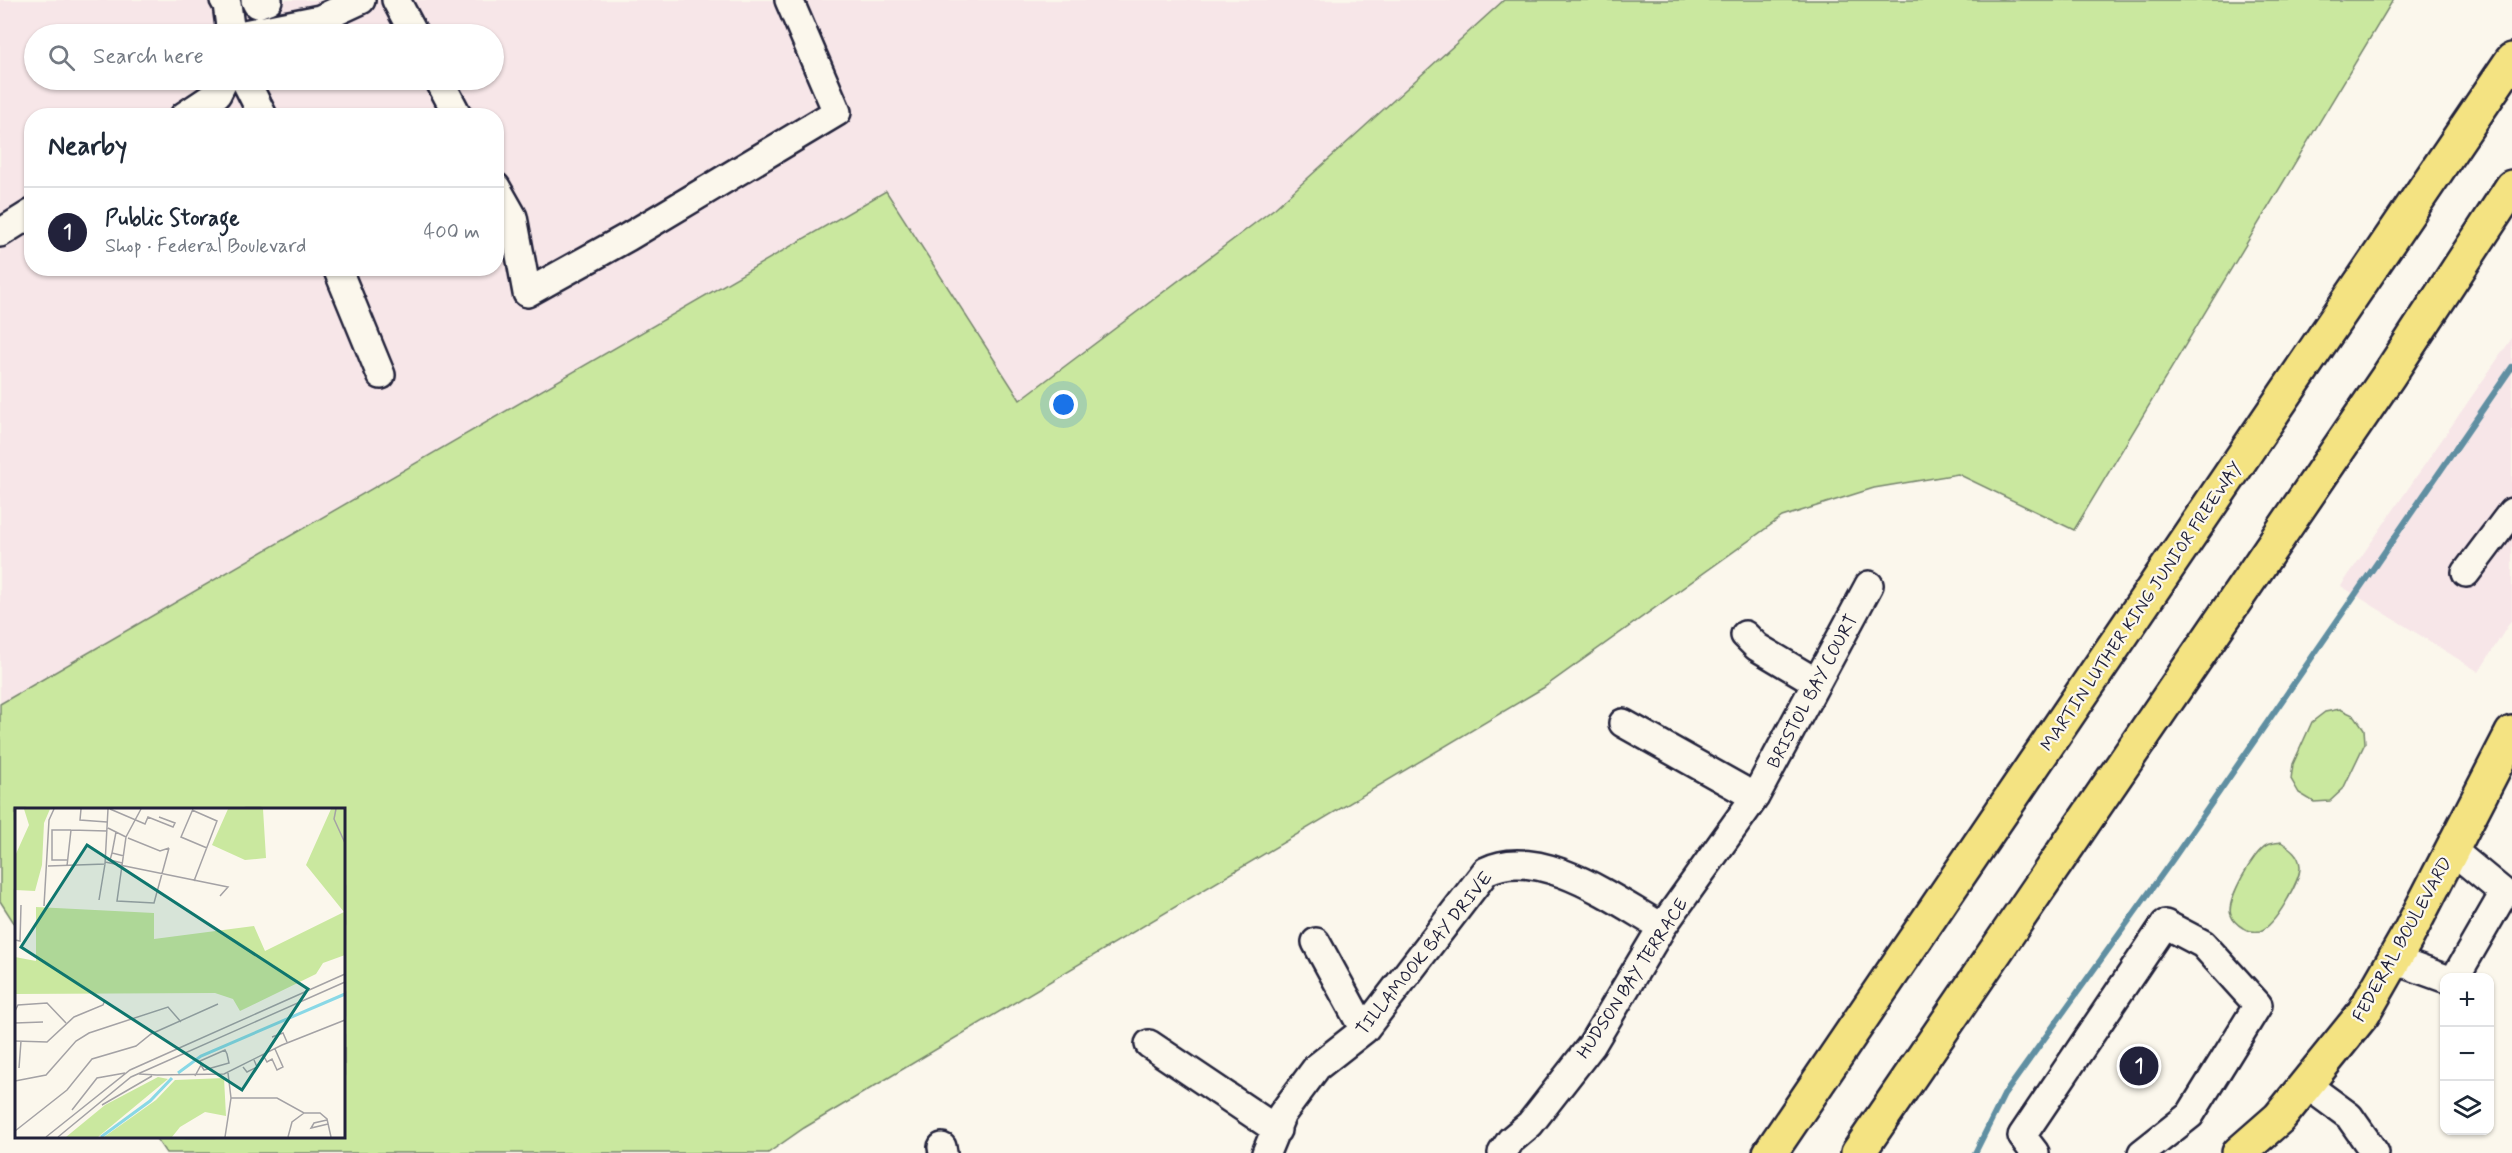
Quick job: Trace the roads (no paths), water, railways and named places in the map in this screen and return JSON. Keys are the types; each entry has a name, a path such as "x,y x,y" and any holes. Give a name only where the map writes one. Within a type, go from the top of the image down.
{"main road":[{"name":"MARTIN LUTHER KING JUNIOR FREEWAY","path":"1770,1153 2512,60"},
{"path":"1858,1153 2389,375 2512,187"},
{"name":"FEDERAL BOULEVARD","path":"2239,1153 2278,1118 2363,1014 2452,850 2503,772 2512,733"}],"street":[{"path":"255,0 257,4 268,0"},
{"path":"295,24 320,19 361,0"},
{"path":"396,0 409,24"},
{"path":"504,201 513,217 527,293 628,237 837,112 789,0"},
{"path":"226,2 229,24"},
{"path":"196,108 217,94 219,90"},
{"path":"250,90 259,108"},
{"path":"444,90 454,108"},
{"path":"0,233 24,218"},
{"path":"340,276 381,375"},
{"path":"2466,573 2512,512"},
{"name":"BRISTOL BAY COURT","path":"1755,797 1869,585"},
{"path":"1745,635 1757,647 1816,682"},
{"path":"1623,723 1755,797"},
{"name":"HUDSON BAY TERRACE","path":"1502,1153 1510,1140 1530,1124 1591,1046 1662,927 1755,797"},
{"path":"2452,850 2504,892 2458,973"},
{"name":"TILLAMOOK BAY DRIVE","path":"1271,1142 1282,1114 1317,1067 1364,1030 1486,872 1498,865 1530,864 1562,872 1662,927"},
{"path":"2035,1153 2022,1136 2165,924 2203,944 2258,1005 2190,1115 2142,1153"},
{"path":"1316,942 1364,1030"},
{"path":"2394,960 2440,976"},
{"path":"1149,1044 1271,1142"},
{"path":"2307,1085 2349,1116 2375,1153"}],"waterway":[{"path":"1975,1153 2004,1095 2173,859 2512,367"}],"place":[{"name":"Public Storage","path":"2139,1066"}]}
